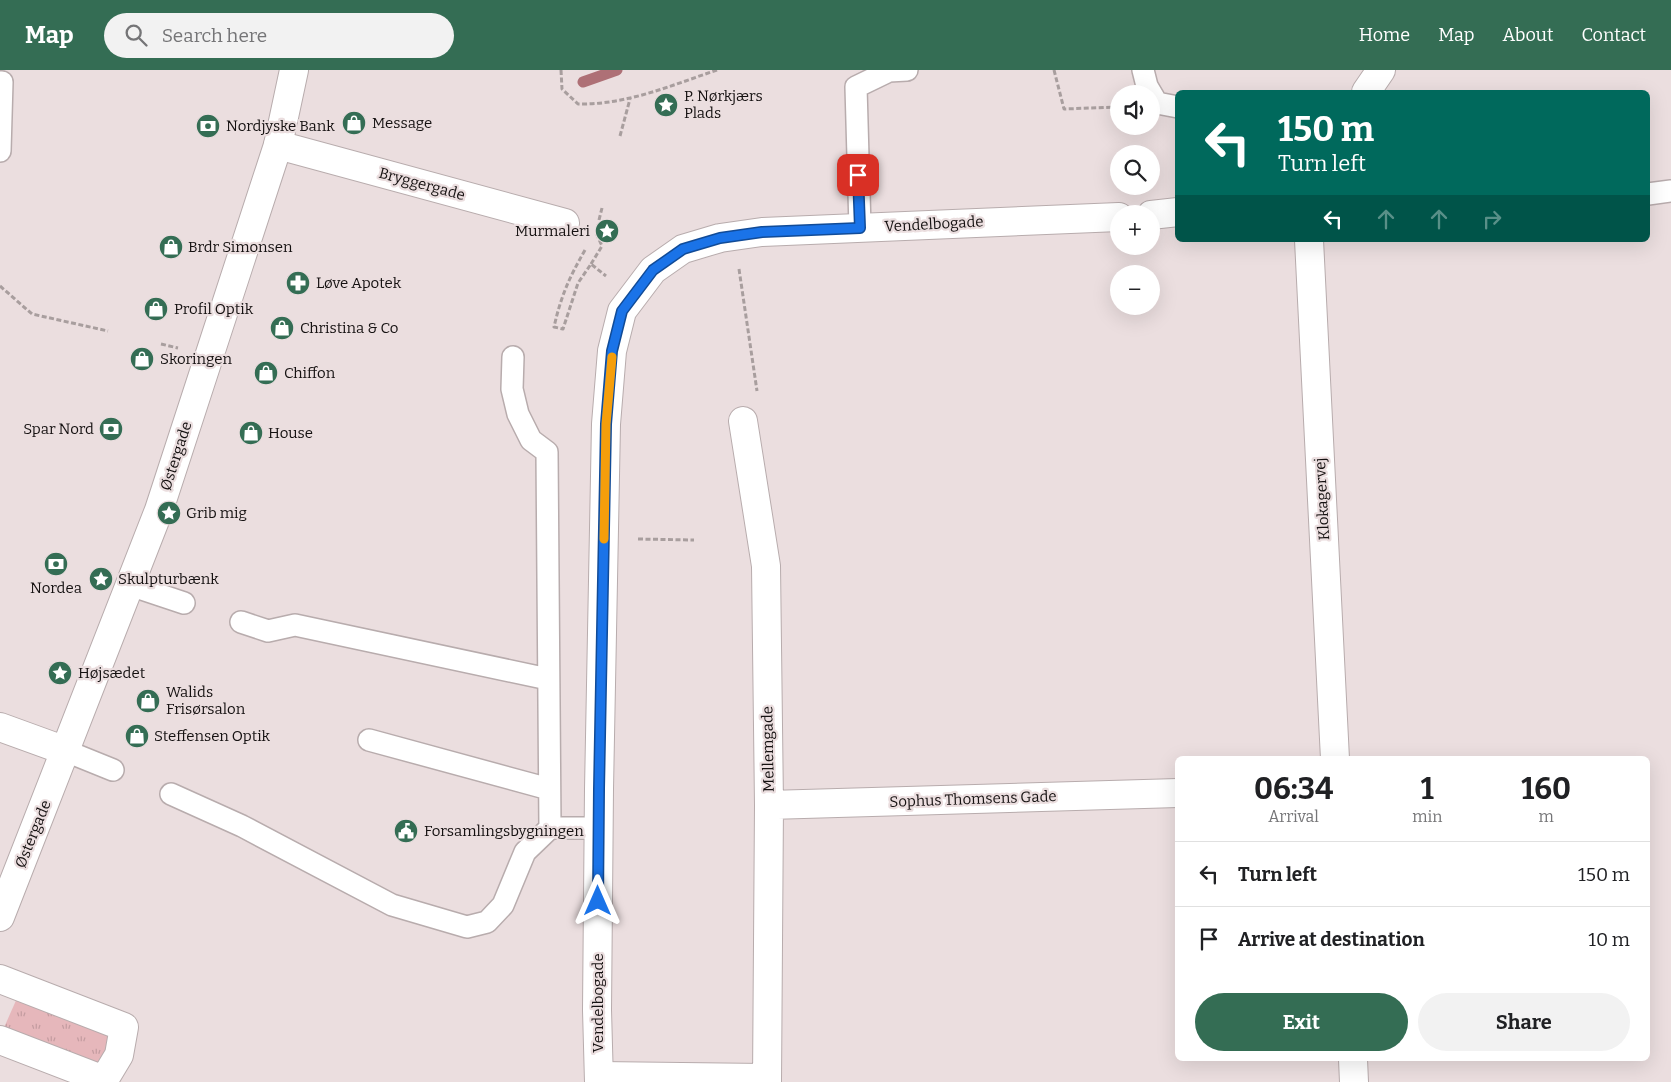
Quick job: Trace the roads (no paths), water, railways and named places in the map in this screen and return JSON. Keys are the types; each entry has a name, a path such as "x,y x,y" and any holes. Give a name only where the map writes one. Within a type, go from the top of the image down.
{"street":[{"name":"Østergade","path":"0,917 159,510 278,146 294,70"},
{"path":"1367,90 1381,70"},
{"name":"Bryggergade","path":"278,146 565,223"},
{"path":"1160,214 1175,212"},
{"name":"Vendelbogade","path":"599,1079 599,828 606,424 612,351 622,311 653,270 683,249 720,238 762,232 1110,216"},
{"name":"Klokagervej","path":"1309,242 1336,756"},
{"name":"Mellemgade","path":"599,1079 767,1080 769,805 766,566 744,421"},
{"path":"0,727 66,752"},
{"name":"Sophus Thomsens Gade","path":"769,805 1175,794"},
{"path":"0,979 124,1027 119,1055 104,1080 0,1040"},
{"path":"1352,1061 1354,1082"}],"lane":[{"path":"860,228 856,87 889,71 908,70"},
{"path":"1143,70 1147,86 1157,103 1175,106"},
{"path":"0,82 2,82 0,151"},
{"path":"1650,194 1671,191"},
{"path":"513,357 512,390 518,414 531,440 547,452 550,828"},
{"path":"130,585 184,603"},
{"path":"241,622 268,631 296,624 548,678"},
{"path":"369,740 549,789"},
{"path":"66,752 113,770"},
{"path":"171,794 242,826 392,905 467,927 487,922 503,905 525,852 550,828 599,828"}],"waterway":[{"path":"583,82 617,70"}],"place":[{"name":"P. Nørkjærs Plads","path":"666,105"},
{"name":"Message","path":"354,123"},
{"name":"Nordjyske Bank","path":"208,126"},
{"name":"Murmaleri","path":"607,231"},
{"name":"Brdr Simonsen","path":"171,247"},
{"name":"Løve Apotek","path":"298,283"},
{"name":"Profil Optik","path":"156,309"},
{"name":"Christina & Co","path":"282,328"},
{"name":"Skoringen","path":"142,359"},
{"name":"Chiffon","path":"266,373"},
{"name":"Spar Nord","path":"111,429"},
{"name":"House","path":"251,433"},
{"name":"Grib mig","path":"169,513"},
{"name":"Nordea","path":"56,564"},
{"name":"Skulpturbænk","path":"101,579"},
{"name":"Højsædet","path":"60,673"},
{"name":"Walids Frisørsalon","path":"148,701"},
{"name":"Steffensen Optik","path":"137,736"},
{"name":"Forsamlingsbygningen","path":"406,831"}]}
